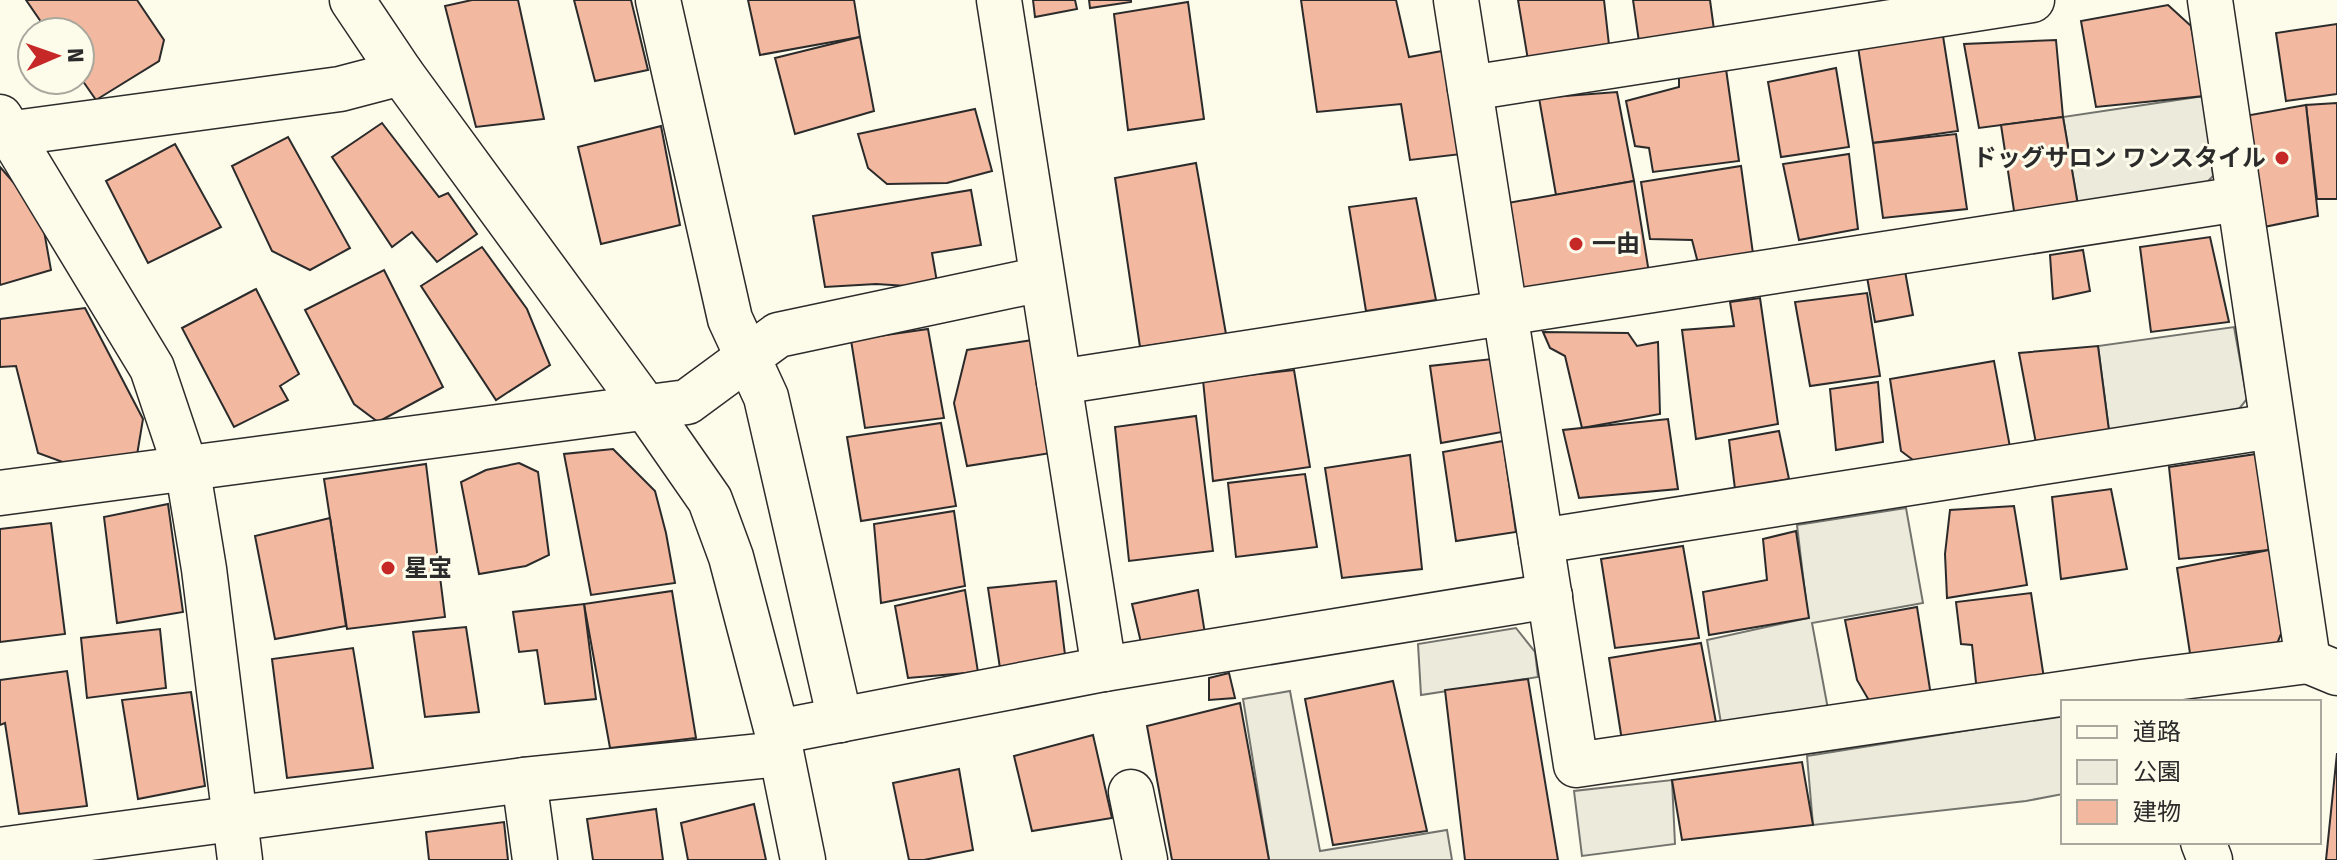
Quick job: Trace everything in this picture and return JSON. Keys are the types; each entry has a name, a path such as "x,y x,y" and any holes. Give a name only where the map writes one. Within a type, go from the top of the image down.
{"street":[{"path":"352,0 401,73 710,500 731,557 778,743 803,860"},
{"path":"658,0 730,319 766,397 840,720"},
{"path":"999,0 1104,669"},
{"path":"1456,0 1576,765 2061,703"},
{"path":"1470,88 2032,0"},
{"path":"2084,700 2323,667 2272,426 2239,199 2219,1"},
{"path":"237,840 204,569 186,469 152,368 3,128 340,89 401,73"},
{"path":"1059,382 2239,199"},
{"path":"0,493 687,402 778,335 1042,279"},
{"path":"1541,541 2272,426"},
{"path":"0,850 237,840 524,780 778,743 840,720 1104,669 1550,596"},
{"path":"524,780 535,860"},
{"path":"1131,792 1145,860"}],"green space":[{"path":"2234,327 2247,399 2226,425 2111,446 2098,346"},
{"path":"1906,508 1923,603 1812,623 1830,720 1723,735 1707,640 1808,618 1797,525"},
{"path":"2061,715 2061,794 2026,801 1813,825 1807,756"}],"shaded area":[{"path":"2204,96 2213,176 2190,200 2080,217 2063,117"},
{"path":"1516,628 1535,652 1538,677 1421,695 1418,644"},
{"path":"1290,691 1320,851 1447,830 1452,860 1269,860 1243,699"},
{"path":"1672,780 1675,844 1582,856 1574,791"}],"building":[{"path":"26,0 137,0 164,40 159,61 96,100 93,96 96,96 96,16 37,16"},
{"path":"472,0 518,0 544,119 476,127 445,6"},
{"path":"574,0 631,0 648,70 595,81"},
{"path":"748,0 854,0 860,37 760,55"},
{"path":"1033,0 1075,0 1077,9 1035,17"},
{"path":"1089,0 1131,0 1131,2 1090,8"},
{"path":"1301,0 1396,0 1409,57 1442,51 1462,154 1410,160 1401,104 1317,112"},
{"path":"1518,0 1604,0 1610,54 1529,66"},
{"path":"1633,0 1710,0 1715,37 1639,42"},
{"path":"1188,2 1204,119 1128,130 1114,14"},
{"path":"2168,5 2191,26 2204,96 2096,107 2081,21"},
{"path":"2337,24 2337,94 2286,101 2276,33"},
{"path":"1943,36 1958,131 1873,143 1858,47"},
{"path":"860,37 874,111 795,134 775,58"},
{"path":"2056,40 2063,117 1979,128 1964,44"},
{"path":"1836,68 1849,147 1781,157 1768,82"},
{"path":"1726,69 1739,161 1653,172 1649,148 1635,146 1626,101 1679,87 1679,77"},
{"path":"1617,92 1634,181 1556,195 1539,98"},
{"path":"2337,103 2337,199 2317,199 2306,105"},
{"name":"ドッグサロン ワンスタイル","path":"2306,105 2318,216 2264,227 2245,116"},
{"path":"975,109 992,171 947,183 887,184 868,168 858,134"},
{"path":"2063,117 2080,217 2016,224 2001,125"},
{"path":"382,123 439,197 448,193 477,234 437,262 412,232 392,247 332,157"},
{"path":"661,126 680,225 601,244 578,147"},
{"path":"1956,134 1967,209 1883,218 1873,143"},
{"path":"288,137 350,248 310,270 272,251 232,166"},
{"path":"175,144 221,227 148,263 106,181"},
{"path":"1849,154 1858,229 1799,240 1783,164"},
{"path":"1196,163 1226,334 1140,347 1115,178"},
{"path":"1741,166 1754,261 1699,267 1692,240 1650,239 1641,182"},
{"path":"0,167 41,214 51,270 0,285"},
{"name":"一由","path":"1634,181 1651,285 1539,303 1512,284 1502,204"},
{"path":"971,190 981,245 932,253 938,288 876,284 825,287 813,216"},
{"path":"1416,198 1436,300 1366,311 1349,207"},
{"path":"2210,237 2229,322 2151,332 2140,247"},
{"path":"482,247 527,309 550,365 496,400 421,286"},
{"path":"2083,250 2090,291 2053,299 2050,255"},
{"path":"384,270 443,387 378,422 354,404 305,310"},
{"path":"1905,271 1913,315 1875,322 1867,277"},
{"path":"256,289 299,374 280,386 288,400 234,427 182,328"},
{"path":"1867,293 1880,376 1810,386 1795,302"},
{"path":"1760,298 1778,424 1696,439 1682,330 1734,326 1730,302"},
{"path":"85,308 143,419 137,455 68,464 38,453 16,366 0,367 0,319"},
{"path":"928,329 944,418 865,428 851,340"},
{"path":"1543,332 1628,333 1637,346 1658,342 1660,414 1582,428 1565,356 1550,348"},
{"path":"1033,340 1051,453 967,466 954,403 967,350"},
{"path":"2098,346 2111,446 2038,454 2019,353"},
{"path":"1492,359 1502,432 1441,443 1430,366"},
{"path":"1994,361 2012,458 1925,469 1901,451 1890,379"},
{"path":"1294,370 1310,467 1213,481 1203,380"},
{"path":"1878,382 1883,442 1836,450 1830,389"},
{"path":"1196,416 1213,551 1129,561 1115,427"},
{"path":"1668,419 1678,489 1579,498 1563,430"},
{"path":"941,423 956,506 861,521 847,437"},
{"path":"1779,431 1789,479 1735,489 1729,440"},
{"path":"1503,441 1516,532 1456,541 1443,452"},
{"path":"613,449 655,491 675,583 591,595 564,454"},
{"path":"2256,454 2269,550 2179,559 2169,467"},
{"path":"1410,455 1422,569 1342,578 1325,468"},
{"path":"519,463 538,472 549,555 526,566 479,574 461,482 486,470"},
{"name":"星宝","path":"426,464 445,617 347,629 324,479"},
{"path":"1305,474 1317,547 1236,557 1228,483"},
{"path":"2111,489 2127,569 2061,579 2052,497"},
{"path":"168,504 183,612 117,623 104,517"},
{"path":"2014,506 2027,585 1947,598 1945,554 1950,510"},
{"path":"954,511 965,586 881,603 874,524"},
{"path":"330,518 346,626 275,639 255,536"},
{"path":"51,523 65,634 0,642 0,529"},
{"path":"1796,531 1809,618 1709,635 1703,592 1767,580 1763,539"},
{"path":"1683,546 1699,638 1615,648 1601,559"},
{"path":"2269,550 2286,622 2274,651 2191,660 2177,568"},
{"path":"1056,581 1066,663 1001,675 988,588"},
{"path":"965,590 978,672 908,678 895,606"},
{"path":"1198,590 1206,640 1142,647 1132,604"},
{"path":"672,591 696,738 610,748 584,604"},
{"path":"2031,593 2045,685 1977,692 1972,645 1961,644 1956,602"},
{"path":"584,604 596,699 545,704 537,650 519,652 513,612"},
{"path":"1917,607 1932,702 1874,709 1857,680 1845,620"},
{"path":"466,627 479,712 425,717 413,632"},
{"path":"160,629 166,688 87,698 81,638"},
{"path":"1701,643 1718,733 1623,747 1609,658"},
{"path":"353,648 373,768 287,778 272,659"},
{"path":"67,671 87,806 19,814 5,723 0,725 0,680"},
{"path":"1229,673 1235,698 1209,700 1209,678"},
{"path":"1528,679 1558,860 1465,860 1445,690"},
{"path":"1393,681 1427,831 1333,845 1305,699"},
{"path":"191,692 205,786 138,799 122,700"},
{"path":"1240,703 1269,860 1172,860 1147,726"},
{"path":"1093,735 1112,818 1032,831 1014,756"},
{"path":"2337,753 2337,860 2326,860"},
{"path":"1802,762 1813,825 1682,840 1672,780"},
{"path":"959,769 973,850 909,860 893,783"},
{"path":"754,804 766,860 688,860 681,823"},
{"path":"656,809 663,860 593,860 587,819"},
{"path":"504,822 508,860 429,860 426,832"}],"place":[{"name":"ドッグサロン ワンスタイル","path":"2282,158"},
{"name":"一由","path":"1576,244"},
{"name":"星宝","path":"388,568"}]}
